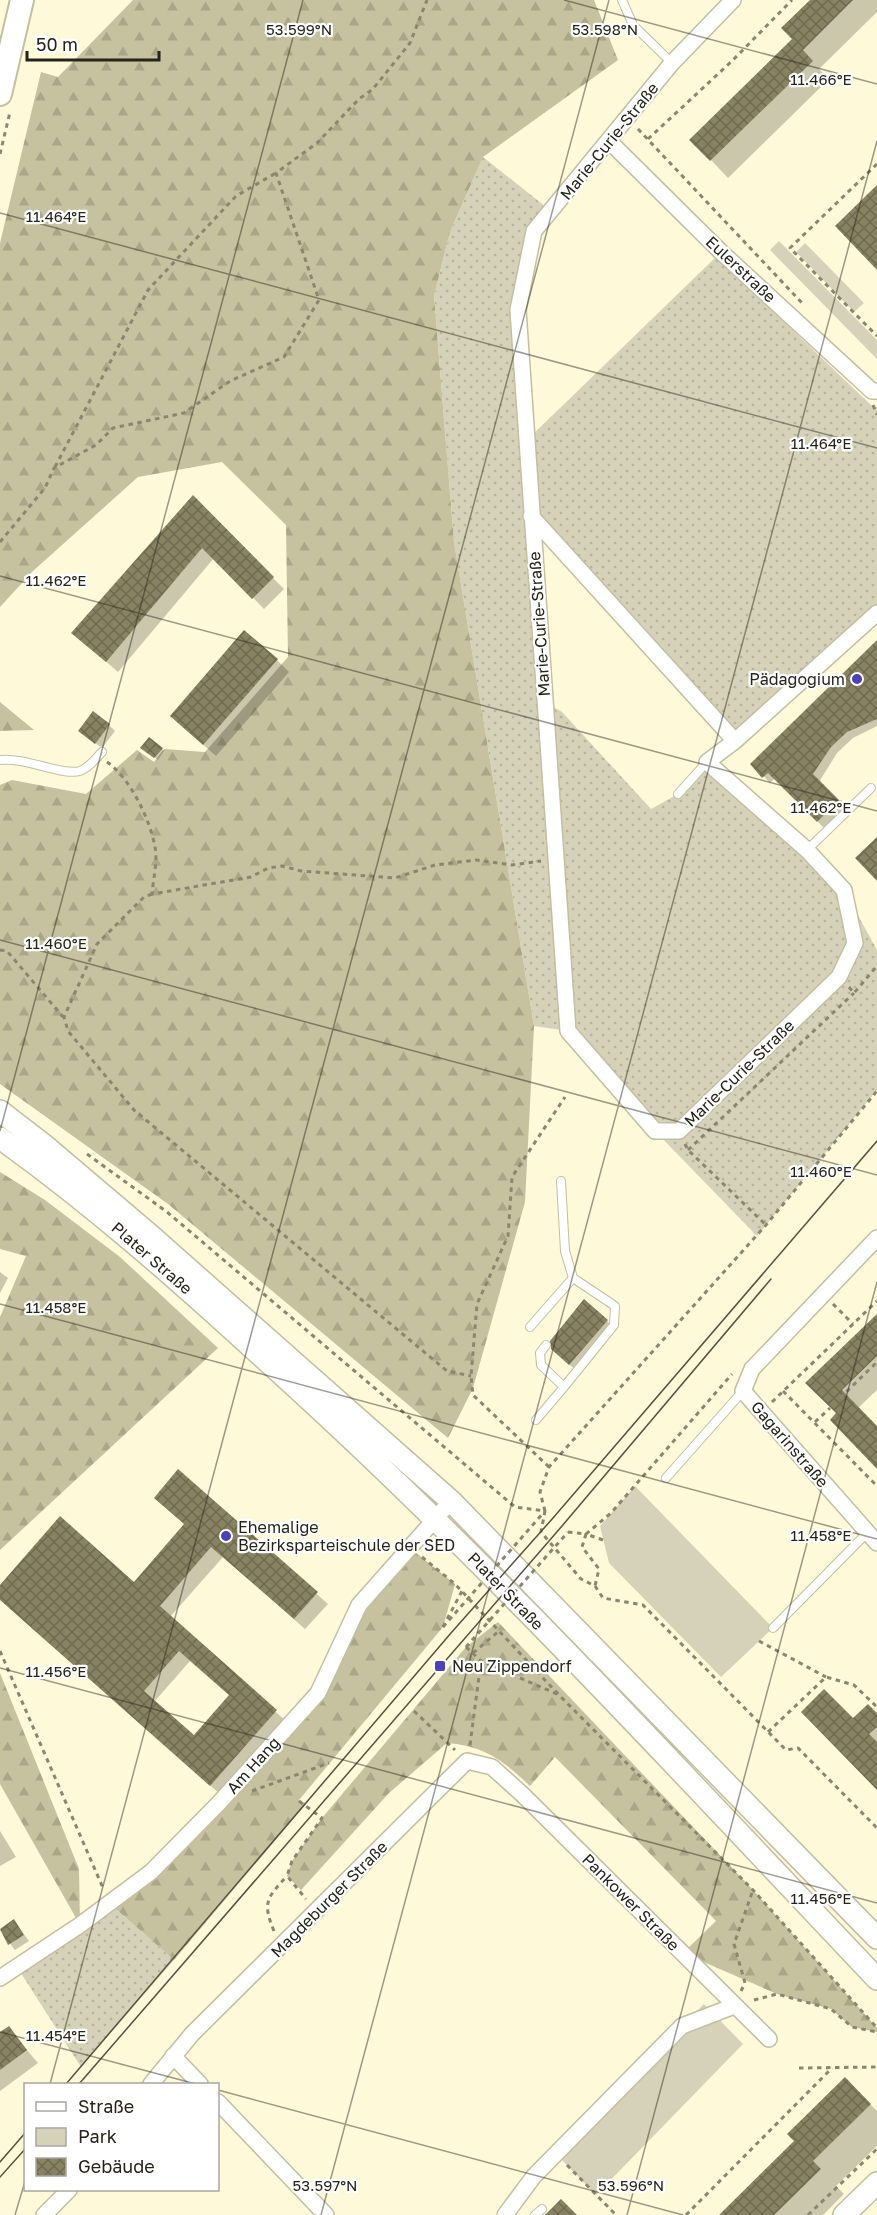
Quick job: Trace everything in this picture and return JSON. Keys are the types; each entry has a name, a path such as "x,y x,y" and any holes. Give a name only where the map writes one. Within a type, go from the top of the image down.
{"main road":[{"path":"0,94 22,0"}],"street":[{"name":"Marie-Curie-Straße","path":"707,762 807,850 844,890 855,943 839,977 679,1131 655,1131 568,1031 518,310 534,231 672,63 731,1"},
{"name":"Eulerstraße","path":"609,141 720,251 874,391"},
{"name":"Marie-Curie-Straße","path":"531,516 735,741"},
{"path":"707,762 735,741 877,613"},
{"name":"Plater Straße","path":"0,1111 45,1144 452,1501 877,1938"},
{"name":"Plater Straße","path":"0,1138 64,1184 144,1250 322,1410 436,1518 877,1978"},
{"name":"Gagarinstraße","path":"872,1538 743,1391 752,1369 877,1238"},
{"name":"Am Hang","path":"0,1978 151,1872 219,1803 318,1693 359,1605 452,1501"},
{"name":"Pankower Straße","path":"467,1761 492,1767 769,2039"},
{"name":"Magdeburger Straße","path":"152,2083 172,2056 467,1761"},
{"path":"505,2215 534,2176 682,2026 734,2006"},
{"path":"172,2056 198,2083"},
{"path":"219,2103 326,2215"},
{"path":"844,2215 877,2183"},
{"path":"44,2215 68,2191"}],"lane":[{"path":"622,0 633,25 672,63"},
{"path":"0,760 25,761 74,771 83,770 100,754"},
{"path":"678,794 707,762"},
{"path":"807,850 871,788"},
{"path":"536,1420 615,1325 615,1306 573,1278 565,1251 561,1181"},
{"path":"530,1327 573,1278"},
{"path":"546,1345 540,1353 541,1365 564,1387"},
{"path":"666,1478 743,1391"},
{"path":"773,1628 872,1538"},
{"path":"535,2215 542,2209"}],"path":[{"path":"0,542 45,488 148,290 237,196 276,173 316,143 358,99 373,89 410,43 427,0"},
{"path":"648,139 732,61 792,0"},
{"path":"628,119 803,303"},
{"path":"877,164 790,248 877,336"},
{"path":"54,468 96,445 113,428 184,413 230,381 284,357 319,300 276,173"},
{"path":"874,391 873,407 877,415"},
{"path":"100,754 116,768 135,792 156,848 152,894"},
{"path":"64,1017 97,944 144,897 152,894 251,877 268,868 282,866 301,871 395,878 435,865 476,860 512,864 556,859"},
{"path":"0,950 7,951 64,1017 68,1030 134,1110 447,1371 471,1376"},
{"path":"688,1150 854,993 877,966"},
{"path":"839,977 854,993"},
{"path":"877,1091 766,1225 549,1467 540,1492 545,1511 541,1532 581,1579 595,1586 603,1598 642,1605 786,1750 798,1748 877,1828"},
{"path":"549,1467 473,1395 471,1376 477,1304 508,1236 512,1177 565,1097"},
{"path":"679,1131 688,1150 766,1225"},
{"path":"83,1152 167,1212 515,1507 545,1511"},
{"path":"823,1294 853,1324"},
{"path":"762,1412 877,1301"},
{"path":"840,1398 877,1362"},
{"path":"783,1391 877,1486"},
{"path":"595,1586 599,1569 582,1547 586,1534 611,1513 707,1403"},
{"path":"815,1422 830,1408"},
{"path":"462,1591 443,1626 545,1511"},
{"path":"559,1695 481,1661 466,1647 568,1532 586,1534 603,1540"},
{"path":"814,1532 872,1538"},
{"path":"410,1548 462,1591 559,1695 753,1890 877,2030"},
{"path":"473,1653 499,1631"},
{"path":"759,1641 826,1677 854,1685 877,1707"},
{"path":"0,1651 109,1903"},
{"path":"467,1761 481,1661"},
{"path":"768,1732 826,1677"},
{"path":"414,1711 467,1761"},
{"path":"219,1803 329,1763"},
{"path":"281,1947 269,1918 266,1904 268,1896 287,1876 292,1861 322,1818 299,1801"},
{"path":"287,1876 300,1891"},
{"path":"734,2006 745,1983 734,1944 753,1890"},
{"path":"734,2006 777,1994 831,2009 852,2027 877,2030"},
{"path":"799,2068 877,2067"},
{"path":"686,2215 832,2068"},
{"path":"808,2215 877,2149"},
{"path":"556,2154 616,2215"}],"green space":[{"path":"133,0 594,0 618,60 483,157 450,232 434,296 454,542 534,1026 525,1202 473,1388 448,1438 168,1204 0,1084 0,785 12,780 86,794 137,750 154,762 164,749 205,752 288,657 286,525 222,462 138,477 33,571 0,607 0,243 41,72 58,77"},
{"path":"483,157 551,211 534,231 518,310 527,440 716,257 873,407 877,407 877,613 735,741 532,517 545,702 562,712 651,809 678,794 707,762 844,890 877,950 877,1090 757,1236 655,1131 569,1031 534,1026 454,542 434,296 450,232"},
{"path":"779,241 877,340 877,359 770,250"},
{"path":"805,243 864,303 854,312 796,252"},
{"path":"0,702 34,730 0,731"},
{"path":"0,1172 45,1200 120,1257 218,1348 0,1550 0,1317 26,1256 0,1249"},
{"path":"635,1486 773,1628 721,1677 609,1563 600,1526"},
{"path":"410,1548 455,1584 443,1627 299,1800 306,1804 174,1960 109,1903 151,1872 318,1693 359,1605"},
{"path":"498,1622 753,1890 877,2028 877,2032 852,2027 831,2009 777,1994 683,1953 716,1921 555,1757 530,1786 493,1756 472,1747 447,1743 389,1793 301,1890 287,1876 292,1861 322,1818 466,1647"},
{"path":"0,1673 79,1869 80,1925 0,1784"},
{"path":"109,1903 174,1960 81,2067 17,1967"},
{"path":"704,2004 743,2044 596,2195 556,2154"}],"building":[{"path":"810,0 853,0 803,50 813,61 710,161 689,140 792,39 781,28"},
{"path":"877,185 877,270 835,226"},
{"path":"193,495 274,577 252,599 202,548 106,662 71,633"},
{"path":"244,630 278,659 203,745 170,716"},
{"name":"Pädagogium","path":"877,640 877,719 847,732 831,747 813,774 839,800 817,822 768,773 762,778 750,764"},
{"path":"93,711 110,724 95,744 78,731"},
{"path":"149,737 163,748 154,758 140,748"},
{"path":"877,837 877,881 855,858"},
{"path":"584,1299 608,1320 569,1365 551,1349 550,1341"},
{"path":"877,1314 877,1356 842,1390 877,1426 877,1469 830,1420 836,1413 805,1383"},
{"path":"178,1469 318,1592 294,1619 211,1547 160,1606 277,1710 210,1786 0,1600 0,1585 60,1516 134,1582 184,1524 154,1498","holes":["179,1651 229,1695 194,1735 144,1691"]},
{"path":"824,1689 853,1718 868,1704 877,1713 877,1727 869,1734 877,1742 877,1790 801,1712"},
{"path":"14,1919 24,1935 8,1945 0,1929"},
{"path":"9,2026 27,2050 0,2070 0,2032"},
{"path":"845,2077 871,2104 813,2161 821,2169 774,2215 719,2215 794,2141 787,2134"},
{"path":"561,2199 577,2215 545,2215"}],"tram line":[{"path":"67,2083 451,1633 553,1518 877,1141"},
{"path":"80,2083 562,1526 771,1279"},
{"path":"0,2162 24,2134"},
{"path":"0,2177 24,2150"}],"place":[{"name":"Pädagogium","path":"857,679"},
{"name":"Ehemalige Bezirksparteischule der SED","path":"226,1536"},
{"name":"Neu Zippendorf","path":"440,1666"}]}
